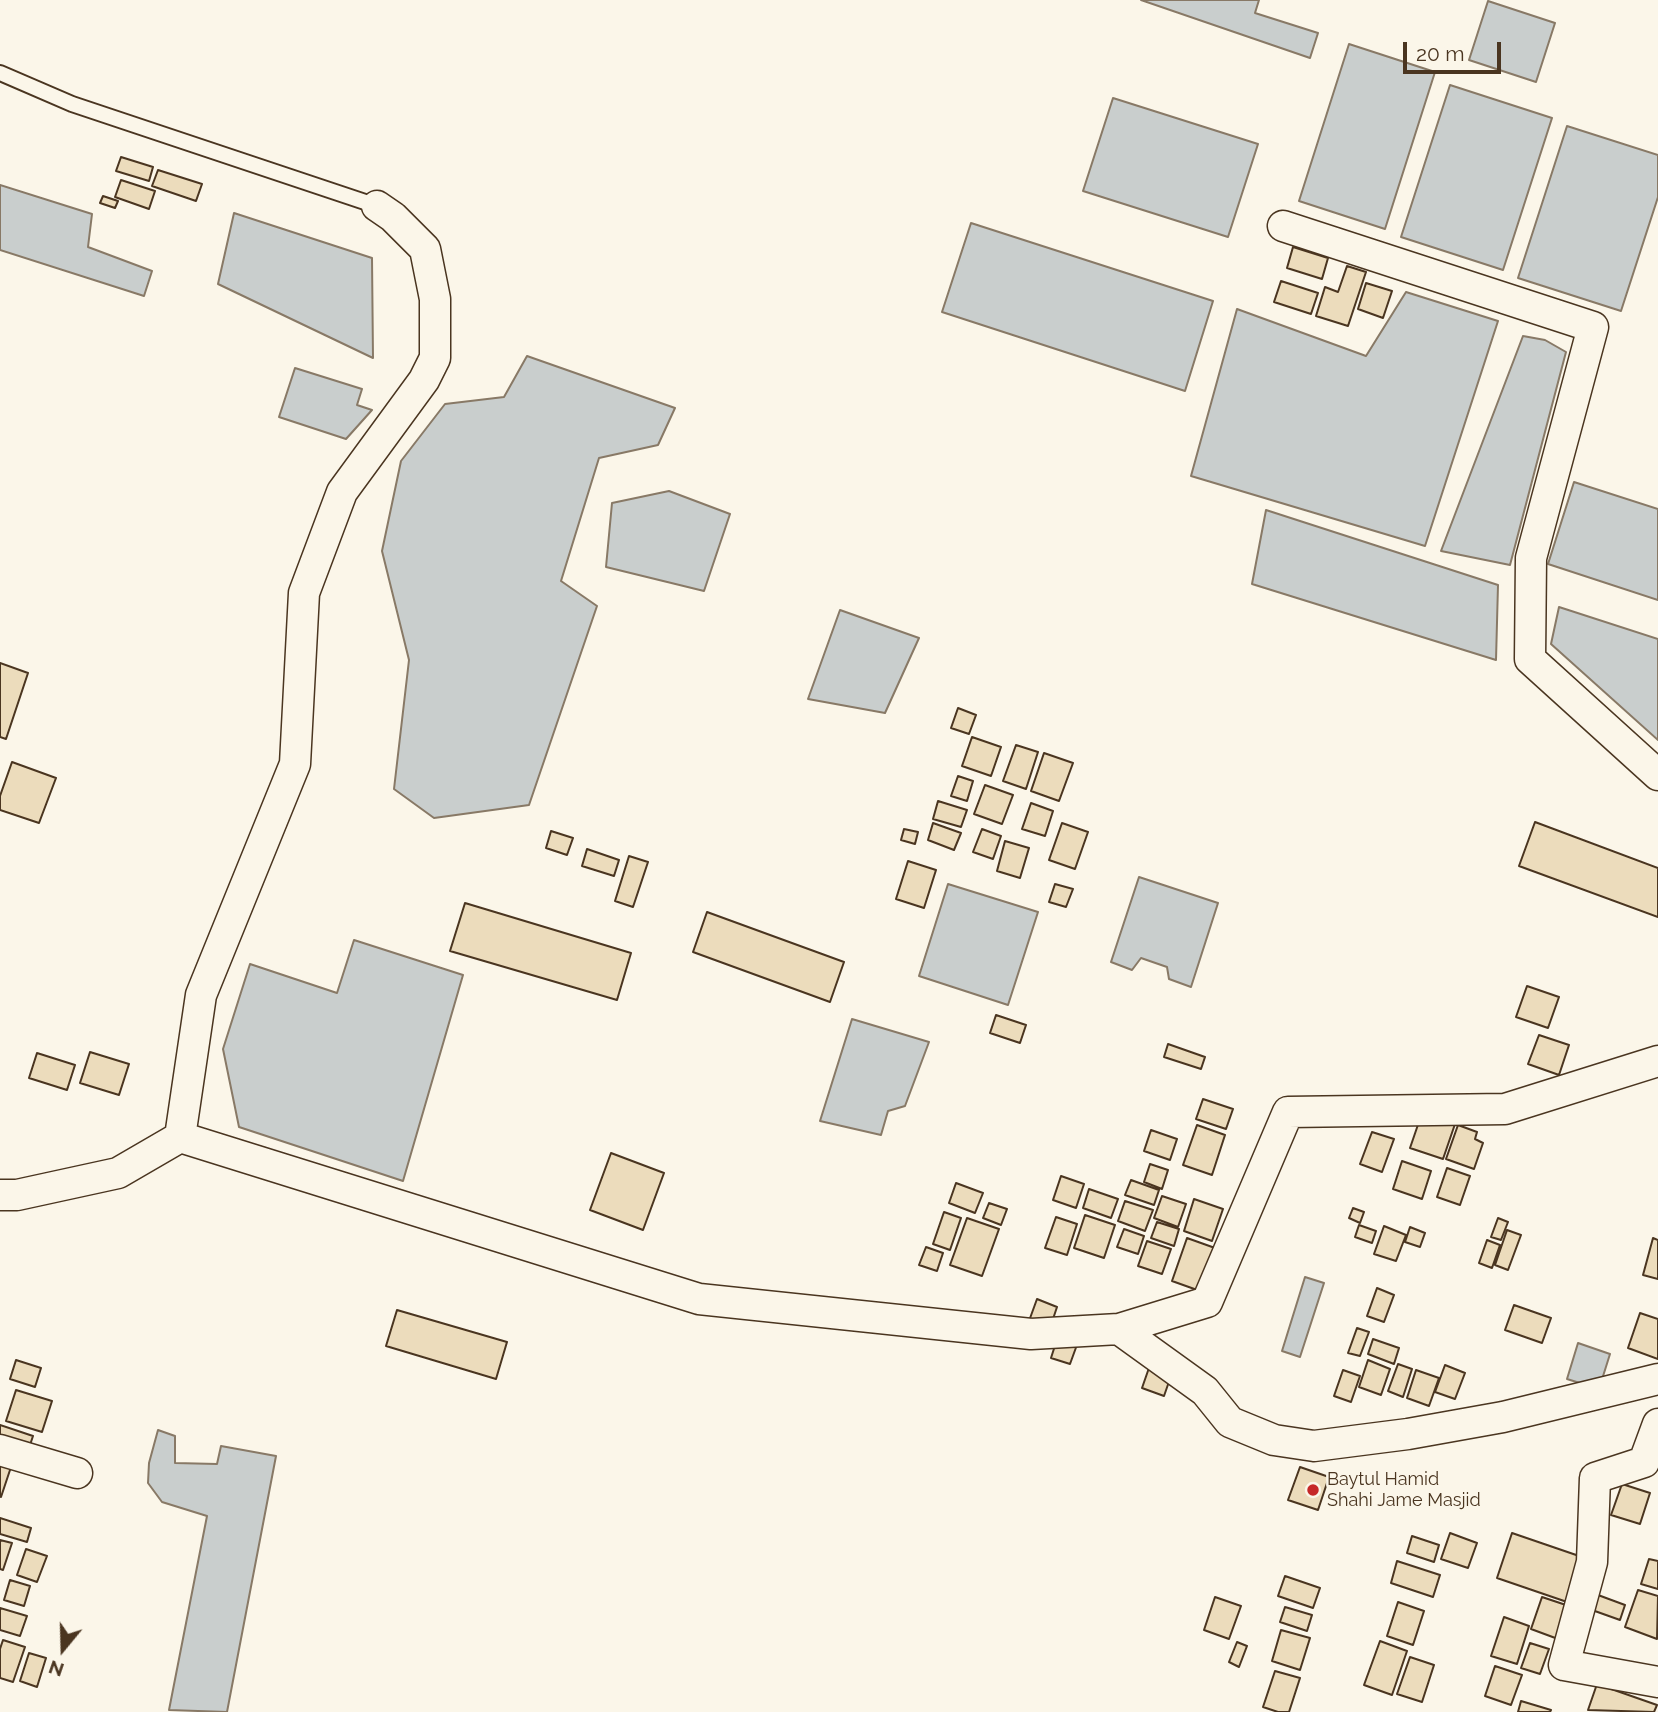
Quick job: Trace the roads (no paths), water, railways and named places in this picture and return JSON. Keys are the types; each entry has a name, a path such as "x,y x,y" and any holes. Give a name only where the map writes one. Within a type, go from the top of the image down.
{"street":[{"path":"180,1137 201,995 295,764 304,593 342,492 424,380 435,358 436,299 425,249 393,217 377,206"},
{"path":"1283,226 1593,327 1531,558 1530,659 1658,775"},
{"path":"0,1195 17,1195 118,1173 180,1137 699,1299 1031,1334 1119,1329 1207,1302 1288,1112 1505,1109 1658,1061"},
{"path":"1119,1329 1205,1391 1230,1422 1274,1440 1314,1446 1408,1434 1503,1417 1658,1379"},
{"path":"1658,1424 1644,1462 1595,1478 1592,1562 1564,1665 1658,1682"},
{"path":"0,1450 77,1473"}],"lane":[{"path":"0,73 72,104 377,206"}],"place":[{"name":"Baytul Hamid Shahi Jame Masjid","path":"1313,1490"}]}
